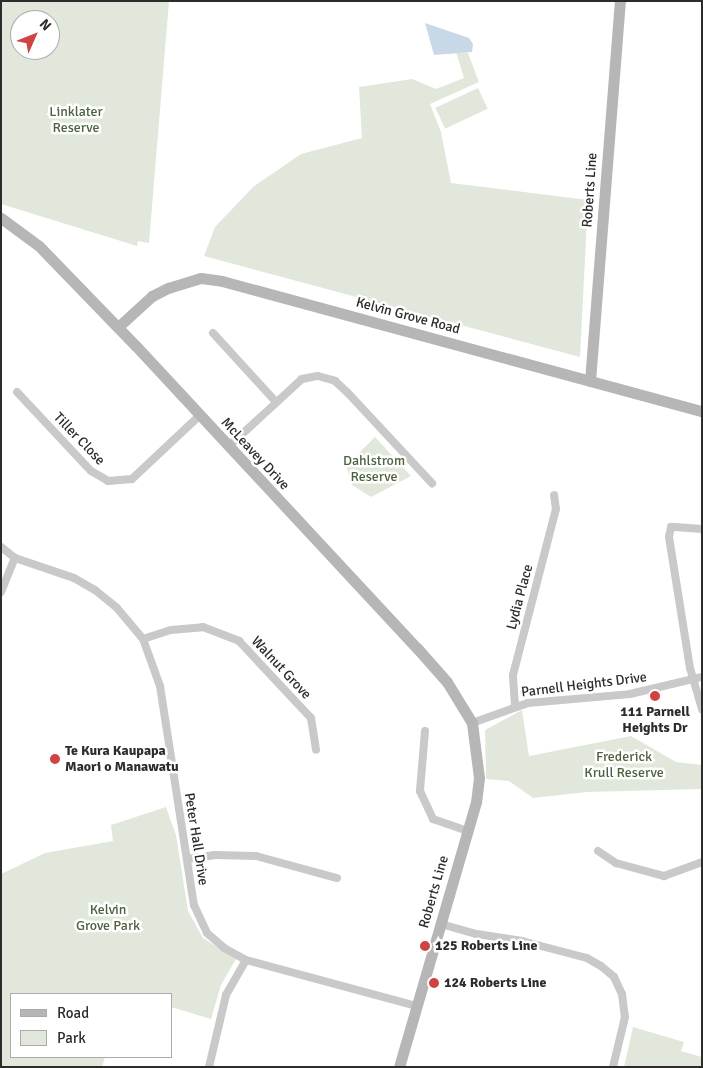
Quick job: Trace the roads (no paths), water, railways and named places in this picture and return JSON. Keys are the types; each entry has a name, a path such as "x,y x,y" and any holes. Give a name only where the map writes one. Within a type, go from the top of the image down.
{"main road":[{"name":"Roberts Line","path":"590,381 620,1"},
{"name":"McLeavey Drive","path":"1,218 39,246 118,327 417,648 447,682 472,723"},
{"name":"Kelvin Grove Road","path":"118,327 152,296 182,282 201,278 222,281 702,411"},
{"name":"Roberts Line","path":"399,1067 441,924 479,778 472,723"}],"street":[{"path":"213,333 276,402"},
{"path":"228,447 302,379 318,376 335,381 432,483"},
{"name":"Tiller Close","path":"17,392 91,471 108,481 132,479 199,416"},
{"name":"Lydia Place","path":"515,705 513,675 556,509 554,495"},
{"path":"702,529 671,527 669,537 698,678 702,709"},
{"name":"Peter Hall Drive","path":"1,547 15,558 74,578 96,590 117,608 142,639 160,686 198,918 216,941 246,960 417,1006"},
{"path":"1,592 15,558"},
{"name":"Walnut Grove","path":"142,639 171,630 203,627 239,641 311,718 316,750"},
{"name":"Parnell Heights Drive","path":"472,723 515,705 630,694 698,678"},
{"path":"425,731 420,791 433,818 467,830"},
{"path":"598,851 616,863 664,876 702,862"},
{"path":"187,860 214,856 256,856 337,878"},
{"path":"441,924 478,934 522,940 587,958 601,966 614,978 622,994 624,1025 613,1067"},
{"path":"209,1067 222,1009 246,960"}],"water":[{"path":"425,23 469,38 473,44 472,52 434,55"}],"place":[{"name":"111 Parnell Heights Dr","path":"655,696"},
{"name":"Te Kura Kaupapa Maori o Manawatu","path":"55,759"},
{"name":"125 Roberts Line","path":"425,946"},
{"name":"124 Roberts Line","path":"434,983"}],"park label":[{"name":"Linklater Reserve","path":"76,120"},
{"name":"Dahlstrom Reserve","path":"374,470"},
{"name":"Frederick Krull Reserve","path":"624,766"},
{"name":"Kelvin Grove Park","path":"108,918"}]}
